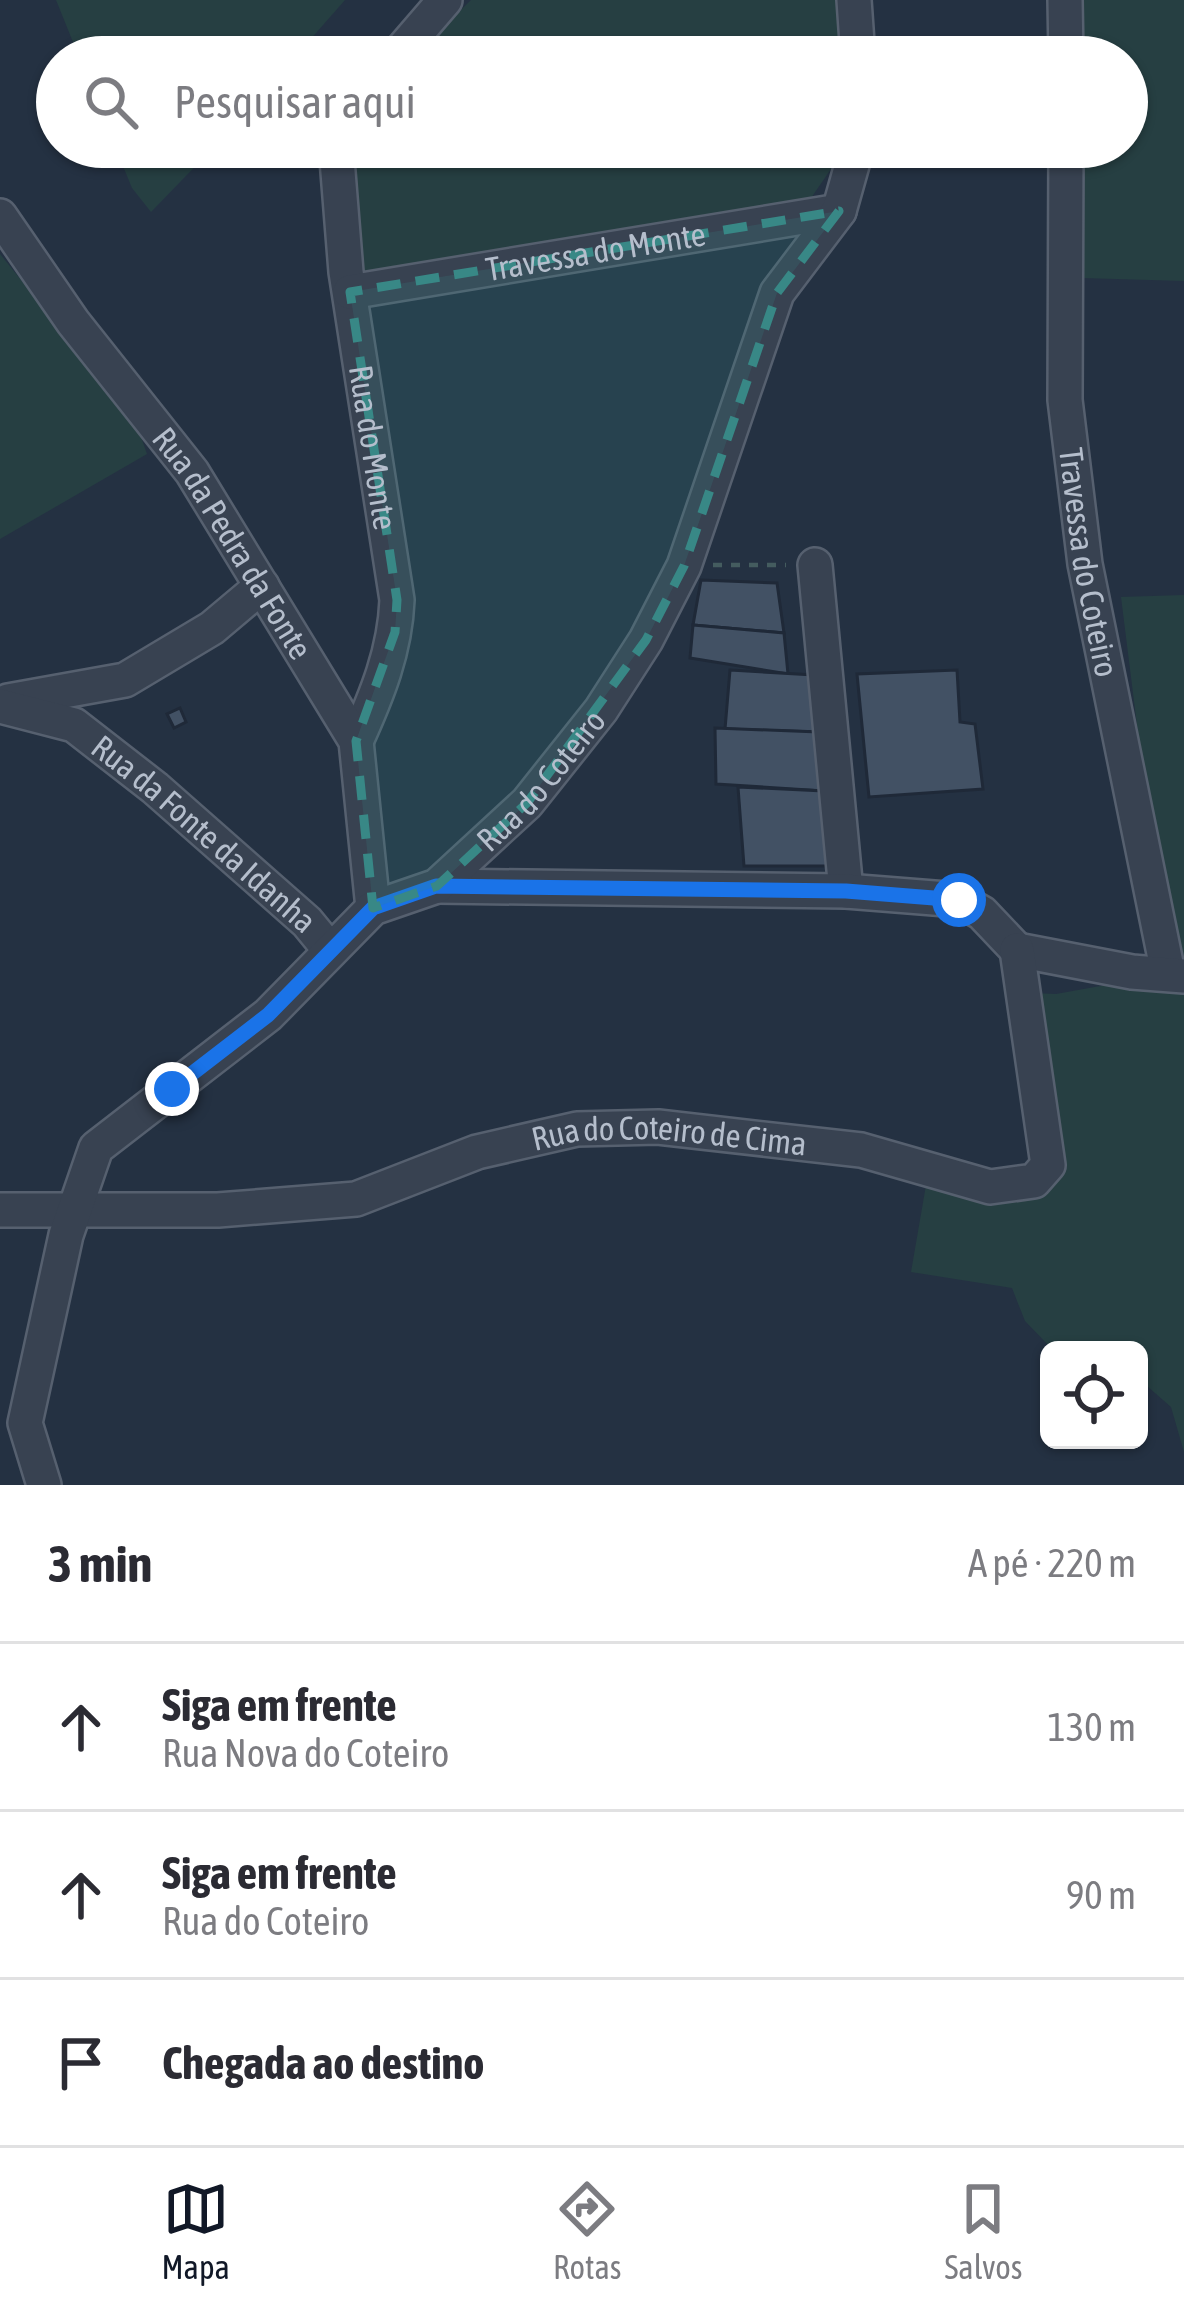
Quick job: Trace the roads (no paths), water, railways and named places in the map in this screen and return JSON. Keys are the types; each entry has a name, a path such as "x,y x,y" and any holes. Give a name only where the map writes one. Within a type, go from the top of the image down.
{"street":[{"path":"414,36 445,0"},
{"path":"854,0 857,36"},
{"path":"1065,0 1066,36"},
{"name":"Rua do Monte","path":"339,168 350,292 397,600 395,632 356,741"},
{"name":"Rua do Coteiro","path":"44,1485 25,1423 74,1212 96,1148 268,1015 373,908 436,886 526,803 602,710 684,566 777,293 839,211 850,168"},
{"name":"Travessa do Coteiro","path":"1066,168 1066,400 1084,564 1176,975"},
{"name":"Travessa do Monte","path":"350,292 839,211"},
{"name":"Rua da Pedra da Fonte","path":"0,216 74,322 192,472 356,741 373,908"},
{"path":"815,565 846,891"},
{"path":"0,704 125,680 212,628 262,586"},
{"name":"Rua da Fonte da Idanha","path":"0,704 74,725 307,922 330,950"},
{"path":"436,886 846,891 959,900 982,913 1017,950 1132,972 1176,975"},
{"name":"Rua do Coteiro de Cima","path":"74,1212 218,1210 356,1199 477,1152 577,1129 658,1126 861,1150 989,1186 1034,1180 1048,1165 1017,950"},
{"path":"0,1210 74,1212"}]}
